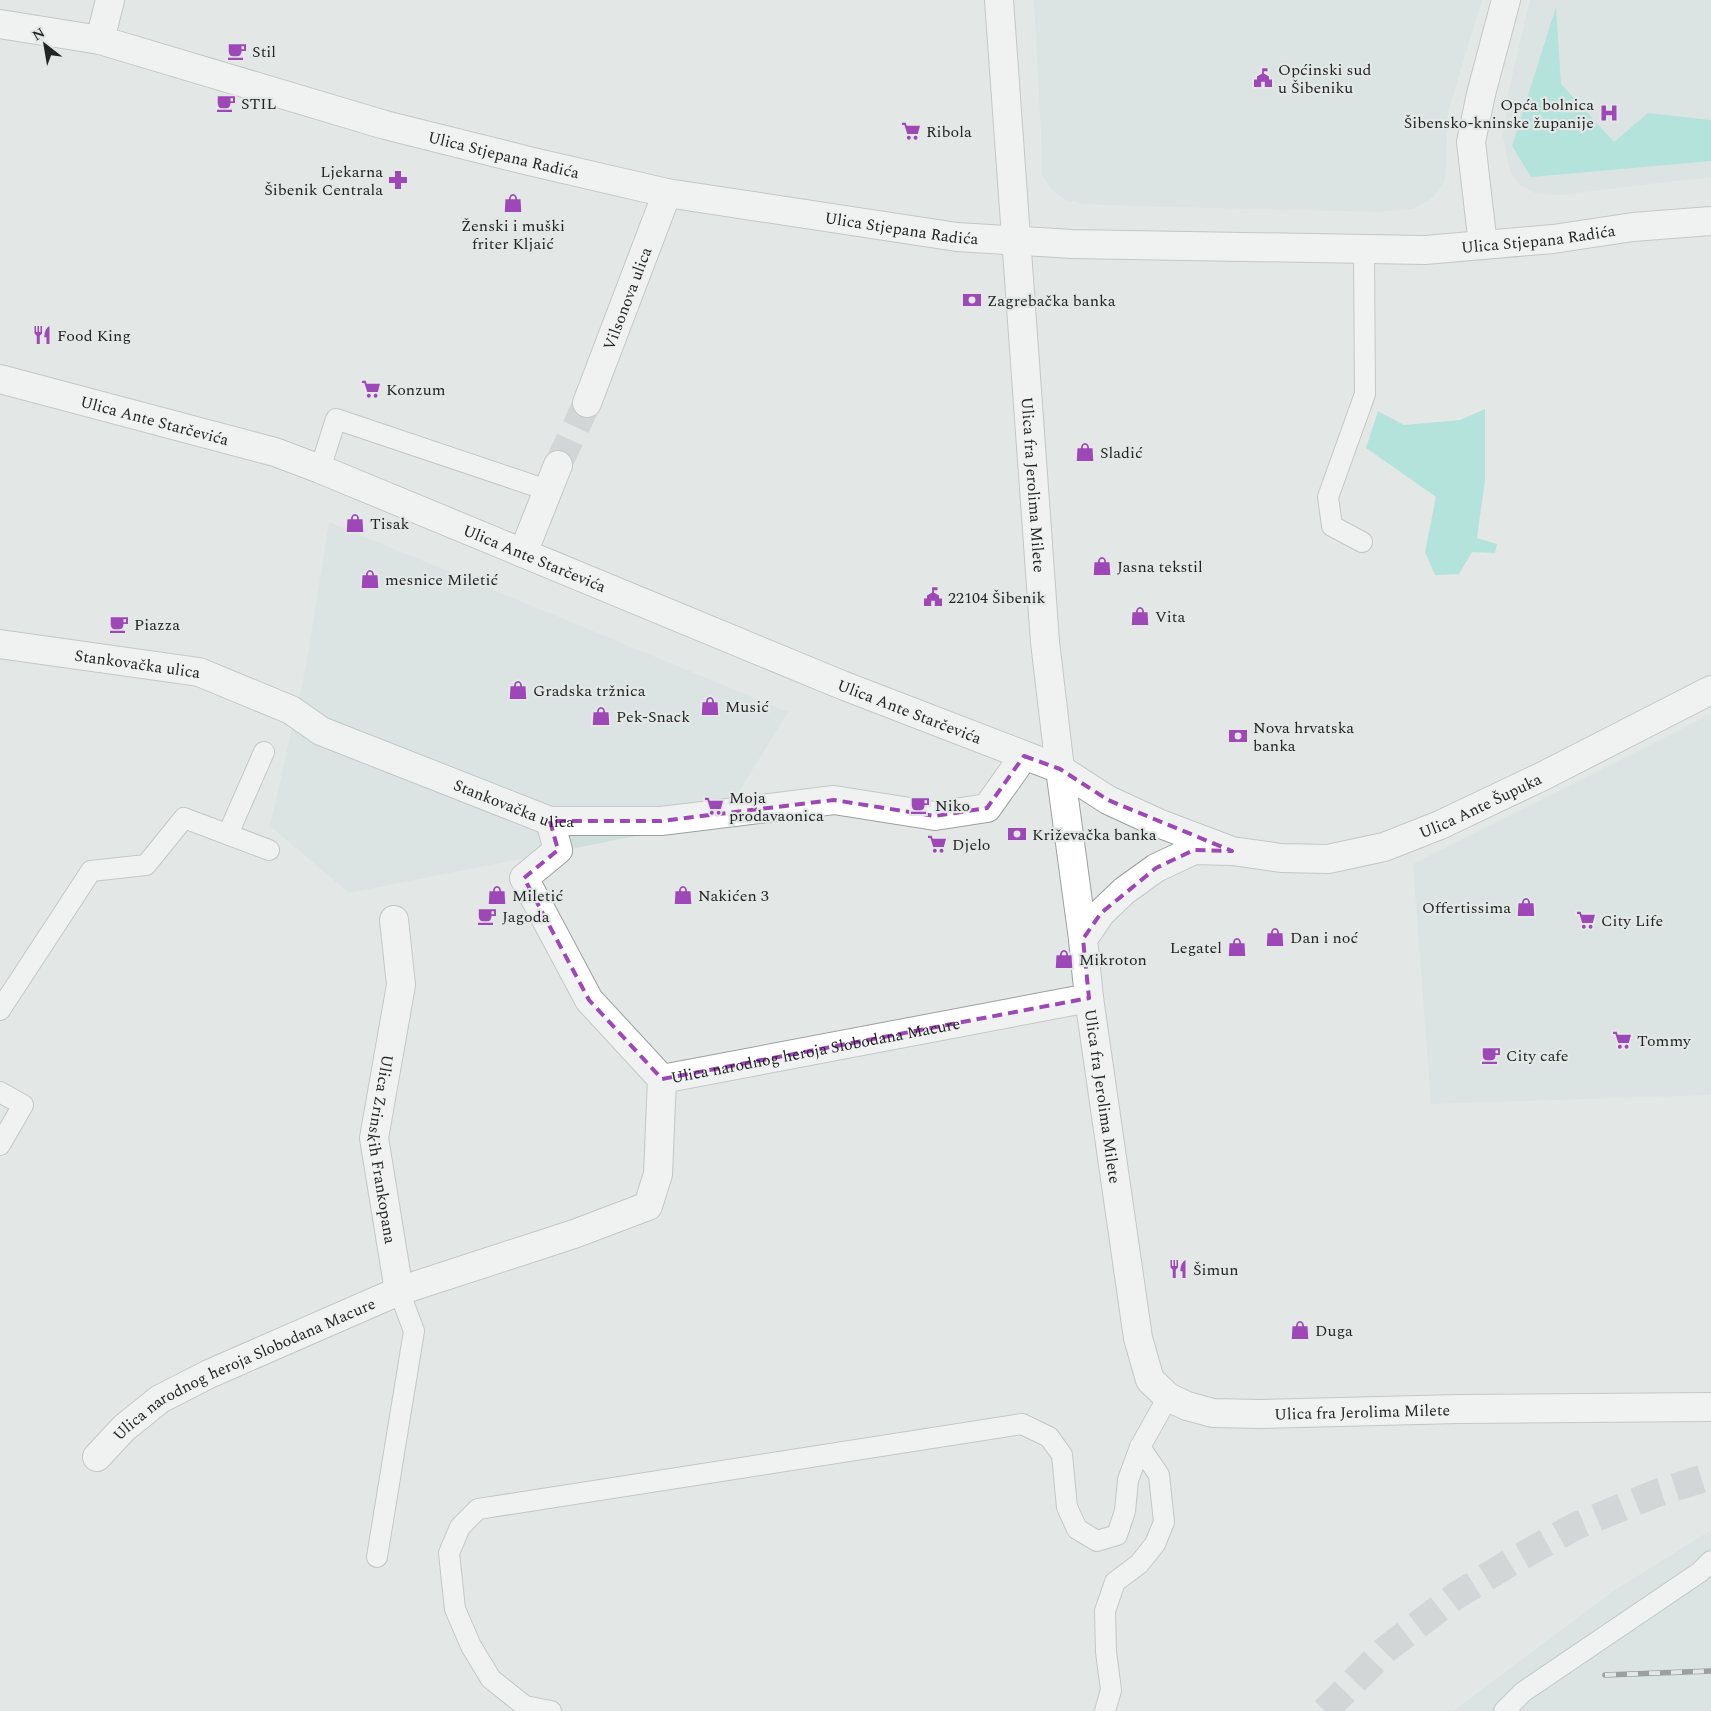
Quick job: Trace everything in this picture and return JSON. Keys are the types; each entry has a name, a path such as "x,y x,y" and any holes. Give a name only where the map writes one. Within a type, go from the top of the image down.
{"street":[{"path":"100,40 110,0"},
{"path":"999,0 1018,241"},
{"path":"1482,245 1471,142 1480,94 1506,0"},
{"name":"Ulica Stjepana Radića","path":"0,24 100,40 385,124 529,161 667,193 957,237 1072,244 1425,250 1711,220"},
{"name":"Vilsonova ulica","path":"587,403 667,193"},
{"name":"Ulica fra Jerolima Milete","path":"1018,241 1045,642 1089,998 1138,1338 1150,1380 1168,1397 1187,1406 1213,1413 1260,1414 1458,1409 1711,1407"},
{"name":"Ulica Ante Starčevića","path":"0,379 275,452 842,685 1060,769"},
{"path":"524,553 558,465"},
{"name":"Stankovačka ulica","path":"0,644 199,672 291,710 320,731 550,821 661,821 834,800 935,816 987,808 1024,756"},
{"name":"Ulica Ante Šupuka","path":"1083,939 1101,913 1118,896 1156,868 1194,850 1232,851 1280,858 1328,859 1384,847 1440,825 1543,776 1711,690"},
{"name":"Ulica Ante Šupuka","path":"1060,769 1108,800 1158,823 1232,851"},
{"path":"550,821 558,850 524,878 589,1000 662,1079"},
{"name":"Ulica Zrinskih Frankopana","path":"394,920 401,985 374,1138 398,1292"},
{"name":"Ulica narodnog heroja Slobodana Macure","path":"97,1457 124,1428 160,1400 209,1374 398,1292 574,1234 648,1206 658,1174 662,1079 1089,998"}],"lane":[{"path":"1362,542 1332,526 1328,497 1366,394 1364,249"},
{"path":"320,469 336,419 547,490"},
{"path":"228,834 264,752"},
{"path":"0,1010 91,871 146,865 184,818 269,850"},
{"path":"0,1092 23,1105 0,1145"},
{"path":"377,1557 414,1331 398,1292"},
{"path":"551,1711 524,1706 492,1679 471,1646 455,1609 449,1554 460,1526 478,1509 1022,1424 1050,1437 1062,1455 1066,1507 1077,1529 1097,1540 1117,1535 1125,1511 1128,1480 1140,1447 1168,1397"},
{"path":"1105,1711 1111,1690 1106,1652 1105,1611 1115,1582 1138,1564 1154,1544 1164,1522 1159,1475 1140,1447"},
{"path":"1504,1711 1523,1692 1700,1572 1711,1561"}],"highlighted area":[{"path":"1024,756 1060,769 1108,800 1232,851 1194,850 1156,868 1101,913 1083,939 1089,998 662,1079 589,1000 524,878 558,850 550,821 661,821 834,800 935,816 987,808"}],"shaded area":[{"path":"1034,0 1482,0 1448,112 1445,180 1434,197 1413,209 1377,212 1133,206 1084,204 1066,200 1052,190 1042,175"},
{"name":"Opća bolnica Šibensko-kninske županije","path":"1530,0 1711,0 1711,178 1561,195 1537,194 1519,185 1511,173 1503,136 1509,89"},
{"name":"Gradska tržnica","path":"329,522 788,712 722,819 349,893 270,826 306,667"},
{"name":"City Life","path":"1711,714 1711,1095 1431,1104 1413,864"},
{"path":"1711,1530 1711,1711 1453,1711 1612,1592"}],"green space":[{"path":"1556,7 1561,84 1614,142 1648,113 1711,120 1711,161 1531,177 1512,146"},
{"path":"1485,409 1485,480 1477,538 1497,544 1495,553 1472,552 1459,574 1435,575 1425,552 1436,497 1366,448 1378,411 1404,425 1460,420"}],"tunnel":[{"path":"558,465 587,403"},
{"path":"1325,1711 1385,1650 1454,1597 1511,1562 1576,1526 1657,1493 1711,1476"}],"railway":[{"path":"1605,1675 1711,1671"}],"place":[{"name":"Stil","path":"237,51"},
{"name":"Općinski sud u Šibeniku","path":"1263,78"},
{"name":"STIL","path":"226,103"},
{"name":"Opća bolnica Šibensko-kninske županije","path":"1609,113"},
{"name":"Ribola","path":"911,131"},
{"name":"Ljekarna Šibenik Centrala","path":"398,180"},
{"name":"Ženski i muški friter Kljaić","path":"513,203"},
{"name":"Zagrebačka banka","path":"972,300"},
{"name":"Food King","path":"42,335"},
{"name":"Konzum","path":"371,389"},
{"name":"Sladić","path":"1085,452"},
{"name":"Tisak","path":"355,523"},
{"name":"Jasna tekstil","path":"1102,566"},
{"name":"mesnice Miletić","path":"370,579"},
{"name":"22104 Šibenik","path":"933,597"},
{"name":"Vita","path":"1140,616"},
{"name":"Piazza","path":"119,624"},
{"name":"Gradska tržnica","path":"518,690"},
{"name":"Musić","path":"710,706"},
{"name":"Pek-Snack","path":"601,716"},
{"name":"Nova hrvatska banka","path":"1238,736"},
{"name":"Niko","path":"920,805"},
{"name":"Moja prodavaonica","path":"714,806"},
{"name":"Križevačka banka","path":"1017,834"},
{"name":"Djelo","path":"937,844"},
{"name":"Miletić","path":"497,895"},
{"name":"Nakićen 3","path":"683,895"},
{"name":"Offertissima","path":"1526,907"},
{"name":"Jagoda","path":"487,916"},
{"name":"City Life","path":"1586,920"},
{"name":"Dan i noć","path":"1275,937"},
{"name":"Legatel","path":"1237,947"},
{"name":"Mikroton","path":"1064,959"},
{"name":"Tommy","path":"1622,1040"},
{"name":"City cafe","path":"1491,1055"},
{"name":"Šimun","path":"1178,1269"},
{"name":"Duga","path":"1300,1330"}]}
